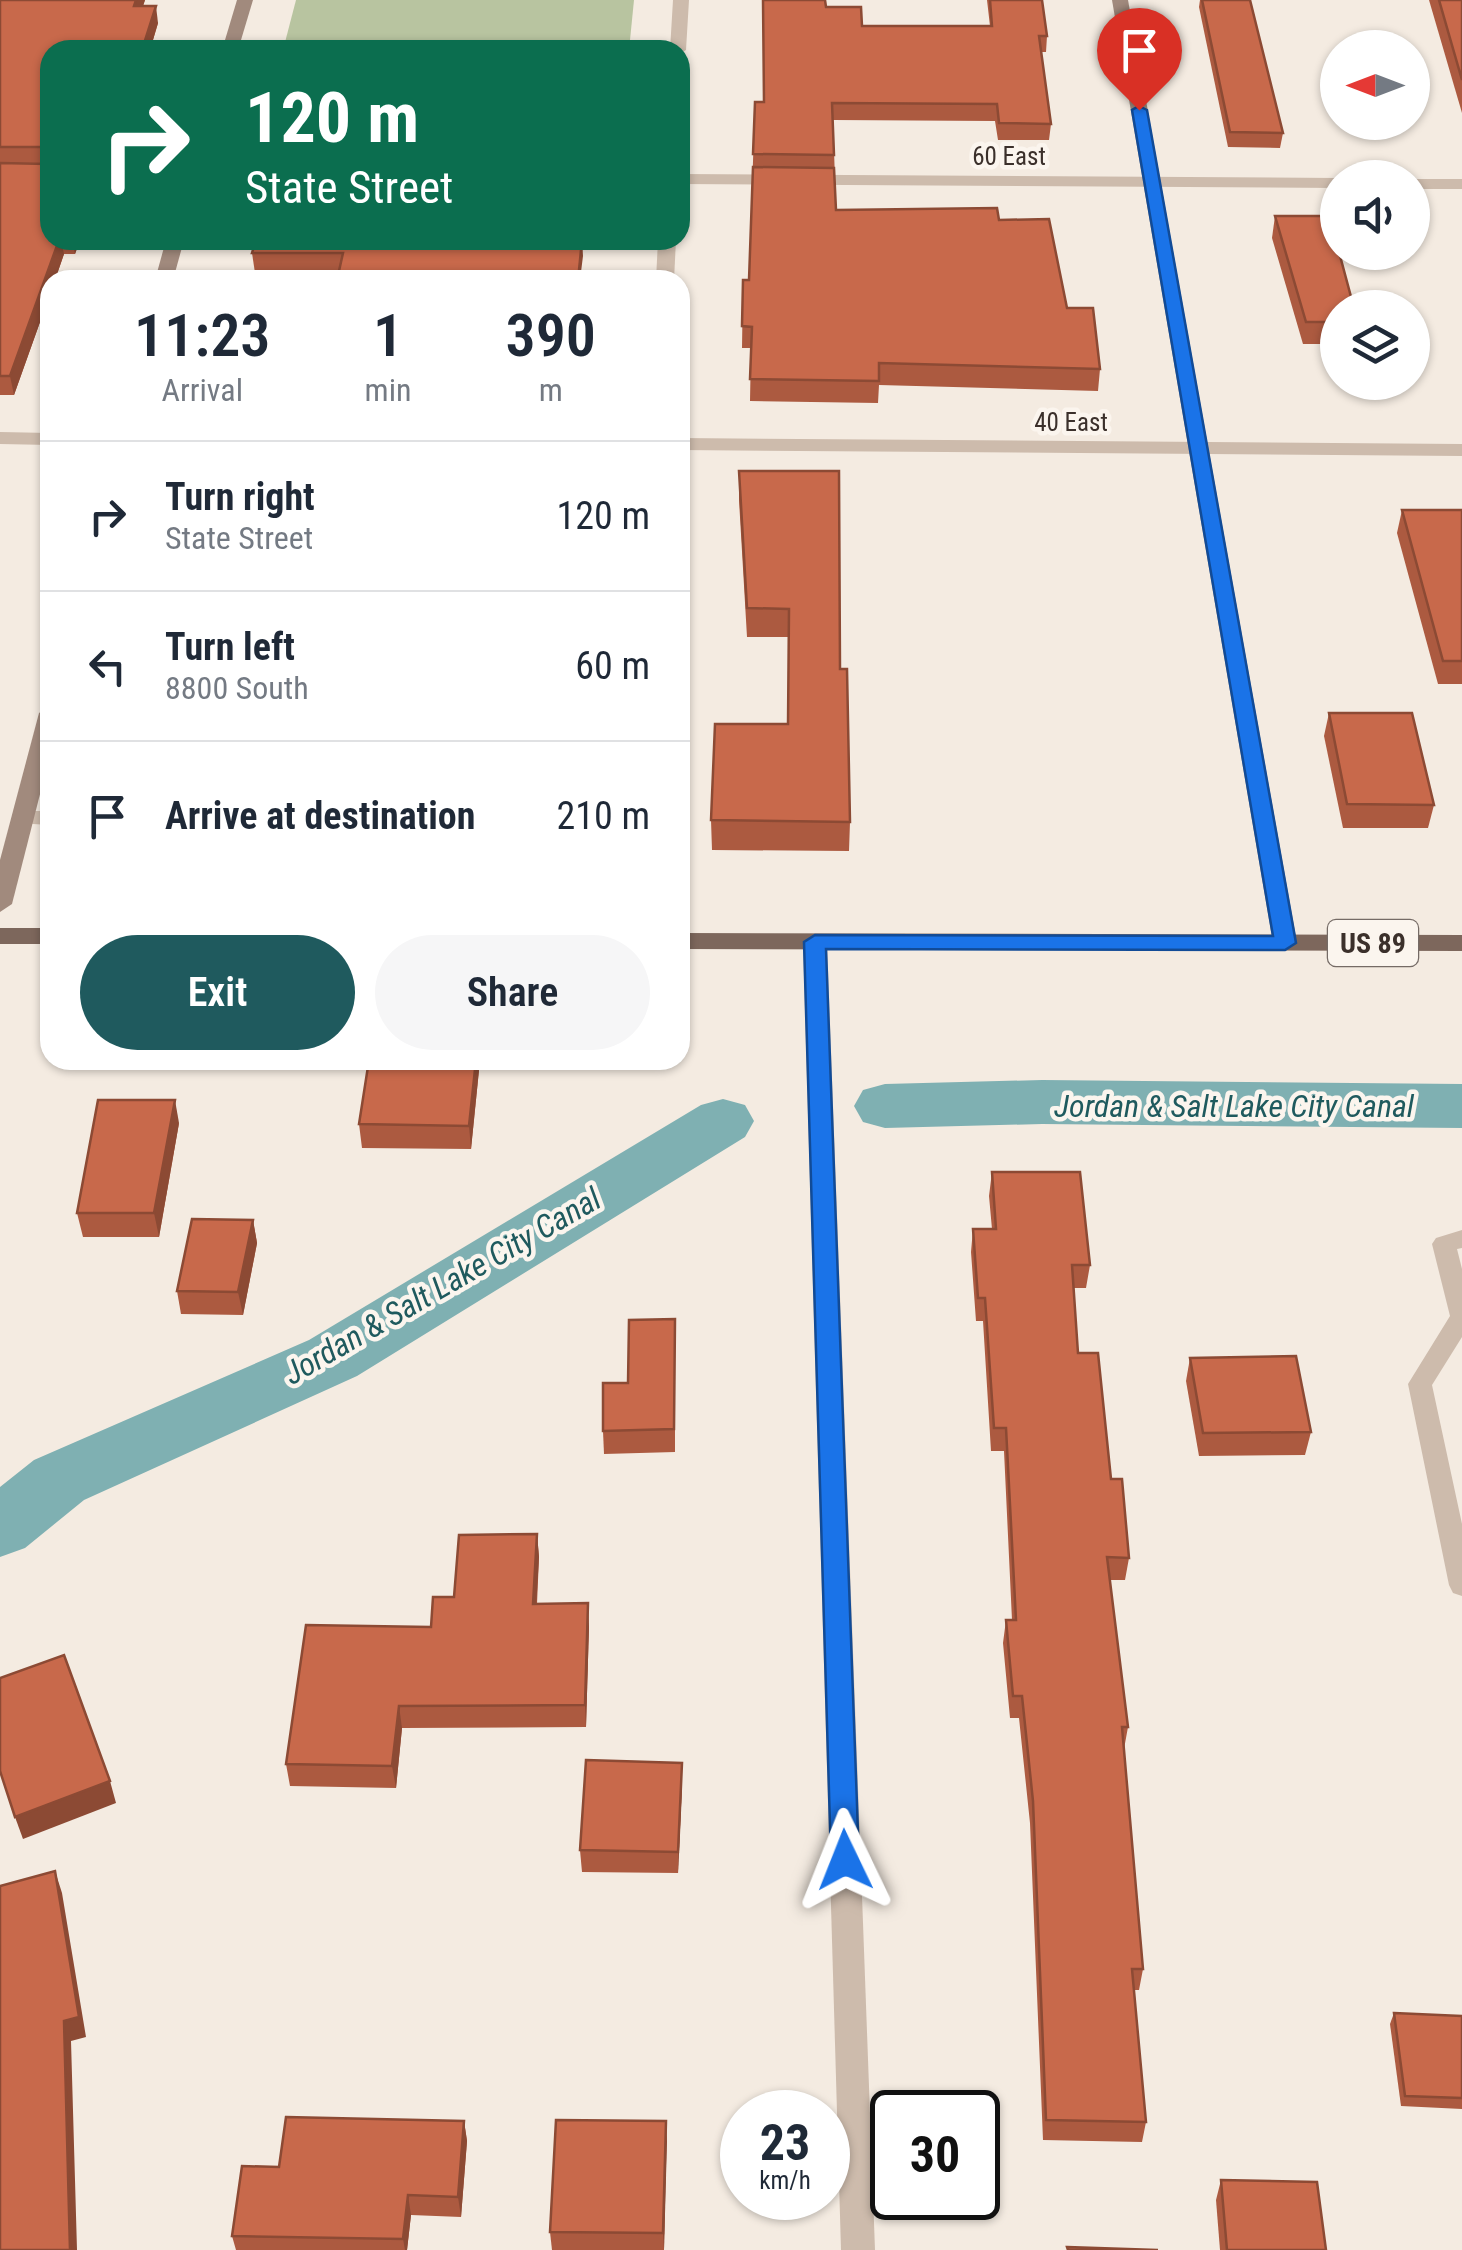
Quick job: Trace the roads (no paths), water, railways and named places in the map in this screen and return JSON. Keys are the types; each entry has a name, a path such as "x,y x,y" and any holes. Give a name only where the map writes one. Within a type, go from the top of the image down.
{"main road":[{"path":"0,936 40,936"},
{"name":"US 89","path":"690,942 1462,943"}],"street":[{"path":"233,40 245,0"},
{"path":"678,40 680,0"},
{"path":"1120,0 1285,943"},
{"name":"60 East","path":"690,179 1320,184"},
{"path":"1430,184 1462,184"},
{"path":"0,438 40,439"},
{"name":"40 East","path":"690,444 1462,450"},
{"path":"0,904 40,753"},
{"path":"815,942 858,2250"}],"lane":[{"path":"24,818 40,818"},
{"path":"1462,1239 1444,1244 1462,1317 1420,1384 1462,1584"}],"waterway":[{"name":"Jordan & Salt Lake City Canal","path":"885,1106 1042,1102 1462,1106"},
{"name":"Jordan & Salt Lake City Canal","path":"0,1528 59,1480 333,1358 723,1121"}]}
